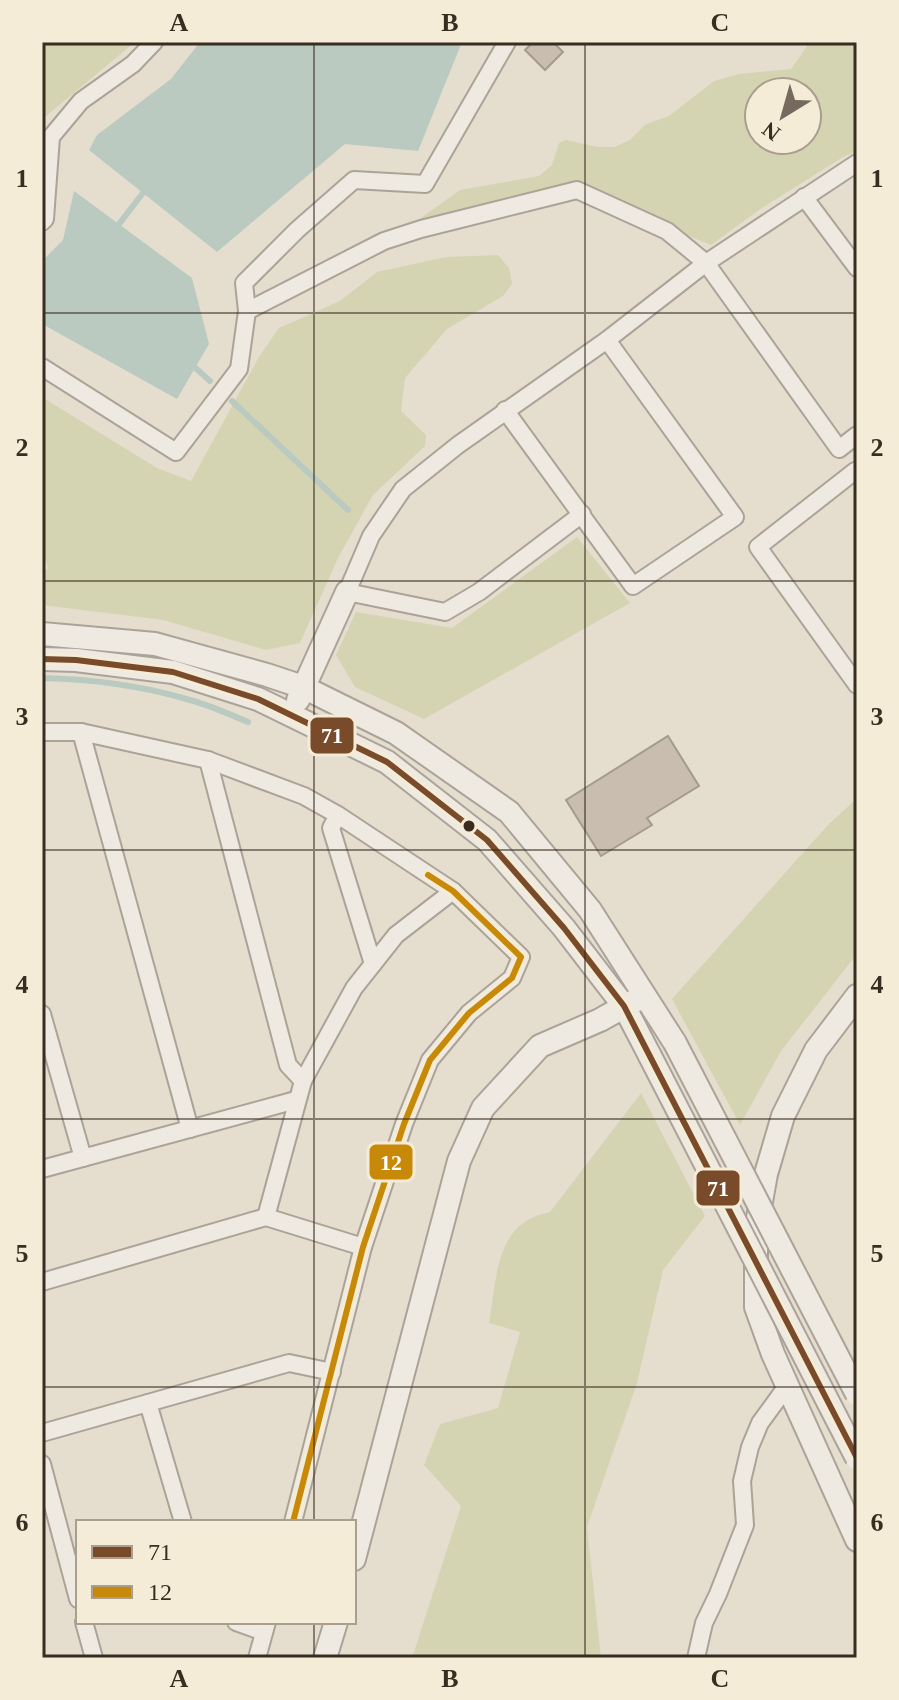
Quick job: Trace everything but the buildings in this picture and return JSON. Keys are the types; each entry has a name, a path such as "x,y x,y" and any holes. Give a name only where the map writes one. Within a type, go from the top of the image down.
{"street":[{"path":"42,222 45,219 51,137 81,101 133,64 154,42"},
{"path":"42,367 176,452 239,369 247,311 244,283 297,230 354,180 425,184 507,42"},
{"path":"292,716 371,536 403,489 505,410 607,340 706,263 857,163"},
{"path":"247,311 384,241 577,190 667,231 706,263 839,449 857,435"},
{"path":"804,197 857,268"},
{"path":"505,410 633,586 735,517 607,340"},
{"path":"857,474 855,471 758,547 857,685"},
{"path":"347,592 445,612 479,592 582,514"},
{"path":"42,634 155,644 303,687 396,733 509,812 590,910 675,1043 857,1394"},
{"path":"42,659 173,672 258,699 387,762 487,840 564,928 624,1006 857,1458"},
{"path":"42,732 81,732 208,760 304,796 453,891 521,957 512,978 469,1013 430,1060 404,1124 363,1247 294,1520"},
{"path":"81,732 190,1129"},
{"path":"208,760 288,1065 303,1081"},
{"path":"338,815 331,828 373,964"},
{"path":"266,1217 303,1081 354,988 396,935 453,891"},
{"path":"356,1551 459,1161 483,1108 540,1046 646,995"},
{"path":"857,996 816,1050 783,1116 763,1187 756,1229 756,1307 787,1386 857,1540"},
{"path":"42,1014 83,1158"},
{"path":"42,1169 296,1100"},
{"path":"42,1282 266,1217 363,1247"},
{"path":"42,1433 289,1363 332,1372"},
{"path":"696,1658 704,1623 745,1525 742,1481 750,1447 760,1423 787,1386"},
{"path":"148,1403 182,1520"},
{"path":"42,1464 76,1592"},
{"path":"85,1624 94,1658"},
{"path":"325,1658 335,1624"},
{"path":"257,1658 265,1627"}],"green space":[{"path":"42,42 135,42 45,117 42,124"},
{"path":"810,42 857,42 857,151 759,210 711,245 656,223 580,183 411,225 460,190 539,176 552,165 559,143 566,140 614,147 630,140 646,124 669,116 714,81 739,74 791,69"},
{"path":"498,255 509,268 512,284 503,296 447,329 405,378 401,411 426,435 425,446 373,495 338,558 300,643 266,650 163,620 42,605 42,574 48,568 42,551 42,397 157,468 191,481 260,355 279,328 340,301 377,272 446,257"},
{"path":"577,537 630,603 424,719 355,687 336,655 356,612 452,628"},
{"path":"857,798 857,954 781,1051 740,1125 672,999 827,826"},
{"path":"641,1093 705,1216 663,1270 637,1383 587,1527 601,1658 412,1658 461,1506 424,1465 440,1424 498,1408 520,1332 489,1323 502,1254 518,1227 550,1212"}],"shaded area":[{"path":"200,42 462,42 418,151 345,144 217,252 89,150 97,135 171,79"},
{"path":"74,191 192,278 209,344 177,399 44,325 42,261 63,240"}],"waterway":[{"path":"116,228 146,189"},
{"path":"191,364 210,381"},
{"path":"232,401 348,510"},
{"path":"42,678 98,682 154,691 204,704 248,722"}],"transit line":[{"name":"71","path":"42,659 173,672 258,699 387,762 487,840 564,928 624,1006 857,1458"},
{"name":"12","path":"294,1520 363,1247 404,1124 430,1060 469,1013 512,978 521,957 453,891 428,875"}]}
